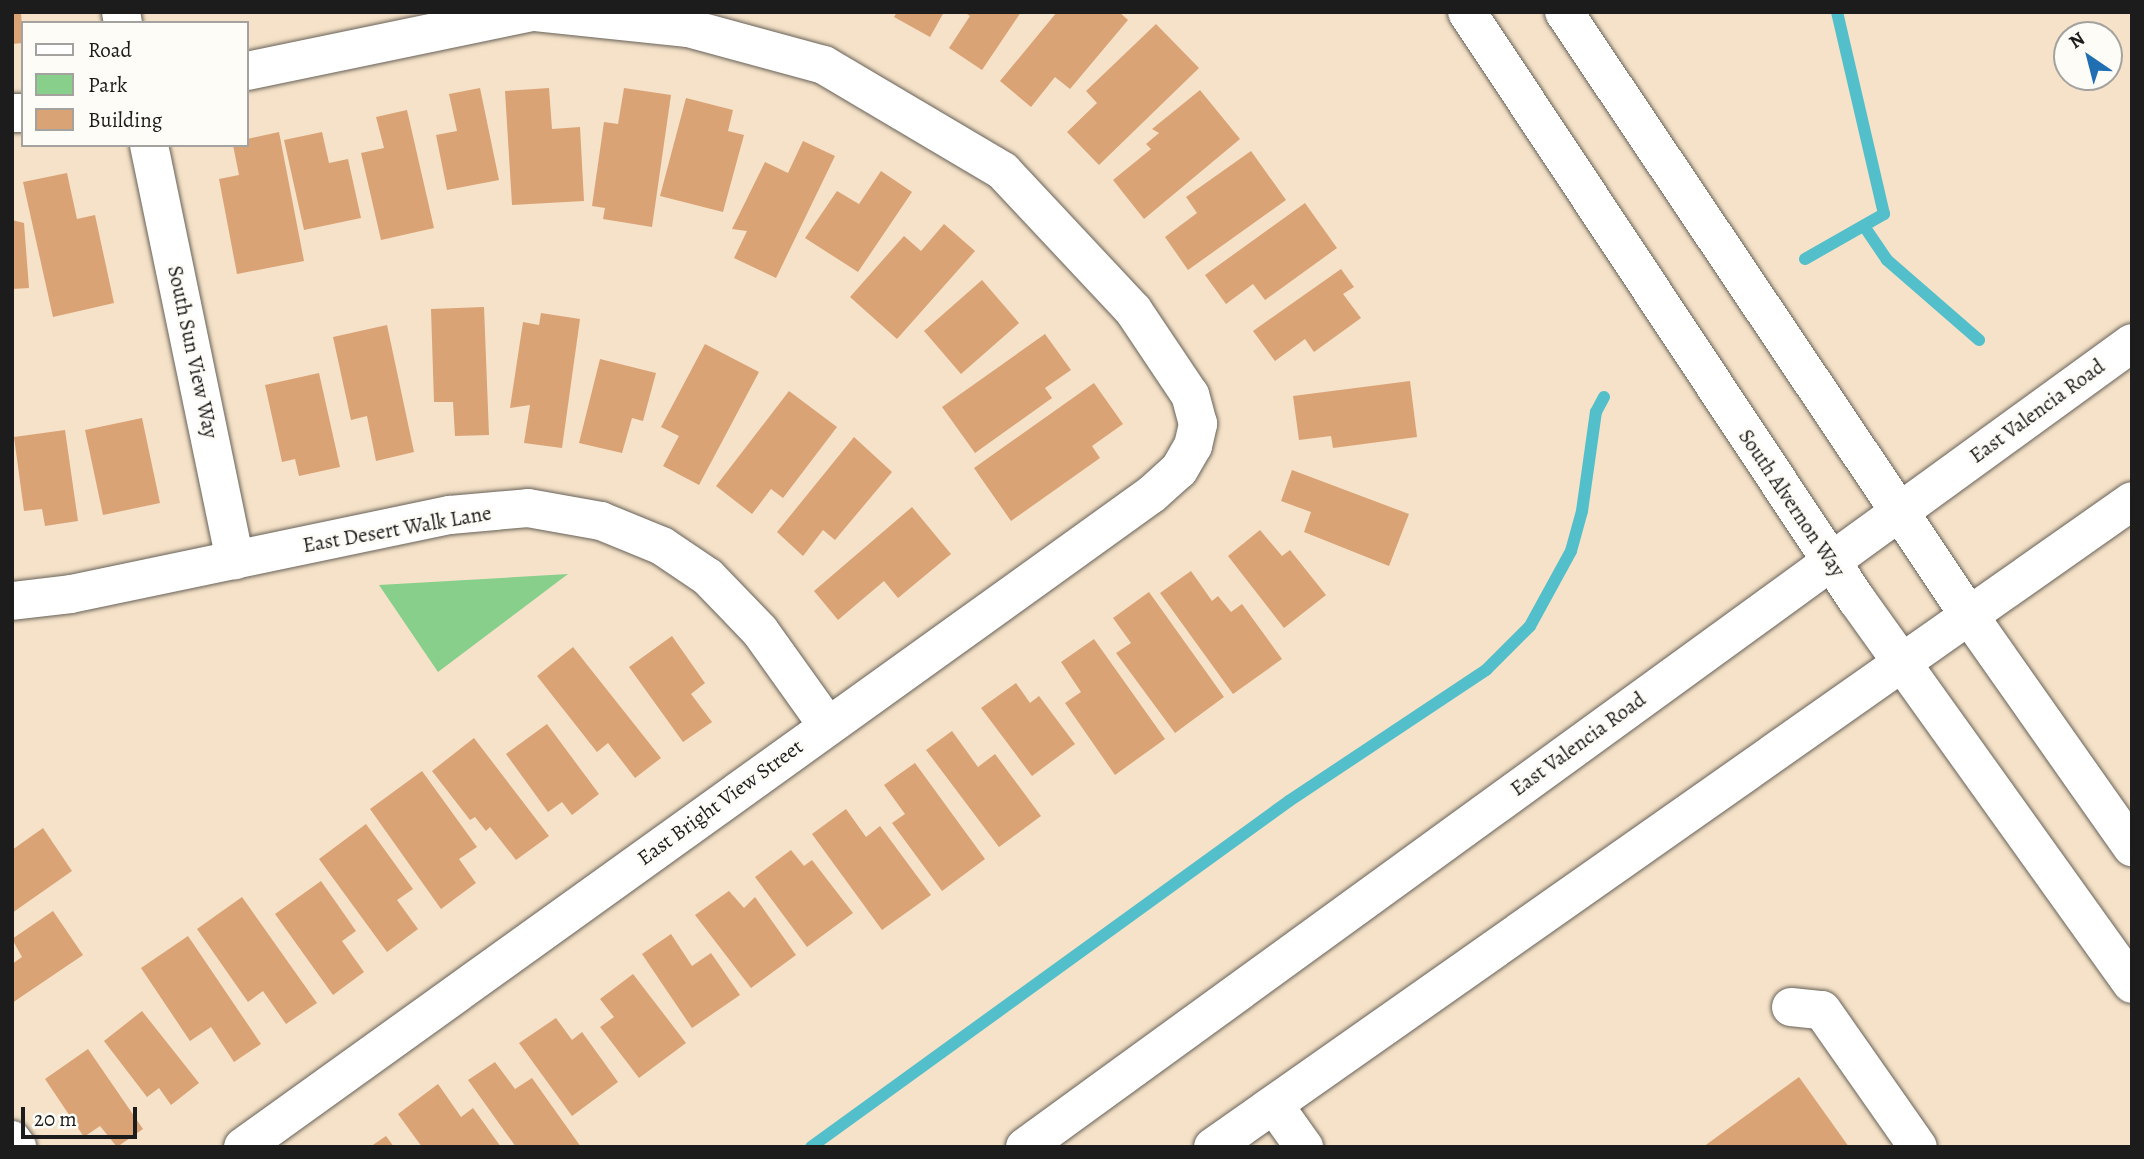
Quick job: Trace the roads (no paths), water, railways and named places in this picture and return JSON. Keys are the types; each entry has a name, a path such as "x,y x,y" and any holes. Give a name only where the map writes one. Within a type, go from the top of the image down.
{"main road":[{"path":"248,71 533,12"},
{"name":"East Bright View Street","path":"243,1147 1152,494 1179,470 1191,452 1198,424 1190,395 1133,310 1003,171 824,65 688,28 533,12"},
{"name":"South Alvernon Way","path":"1467,12 1830,559 2132,984"},
{"path":"1564,12 1968,614 2132,847"},
{"name":"South Sun View Way","path":"149,147 235,560"},
{"name":"East Valencia Road","path":"1026,1147 1830,559 2132,343"},
{"path":"1213,1147 2132,501"},
{"name":"East Desert Walk Lane","path":"12,601 235,560 450,515 528,508 601,522 662,546 708,577 760,631 827,725"},
{"path":"1791,1007 1822,1010 1918,1147"},
{"path":"1274,1105 1304,1147"},
{"path":"12,1140 17,1147"}],"waterway":[{"path":"1805,259 1884,214 1837,12"},
{"path":"1864,226 1887,260 1979,340"},
{"path":"811,1147 1289,801 1486,670 1530,626 1571,551 1582,511 1596,412 1604,397"}]}
